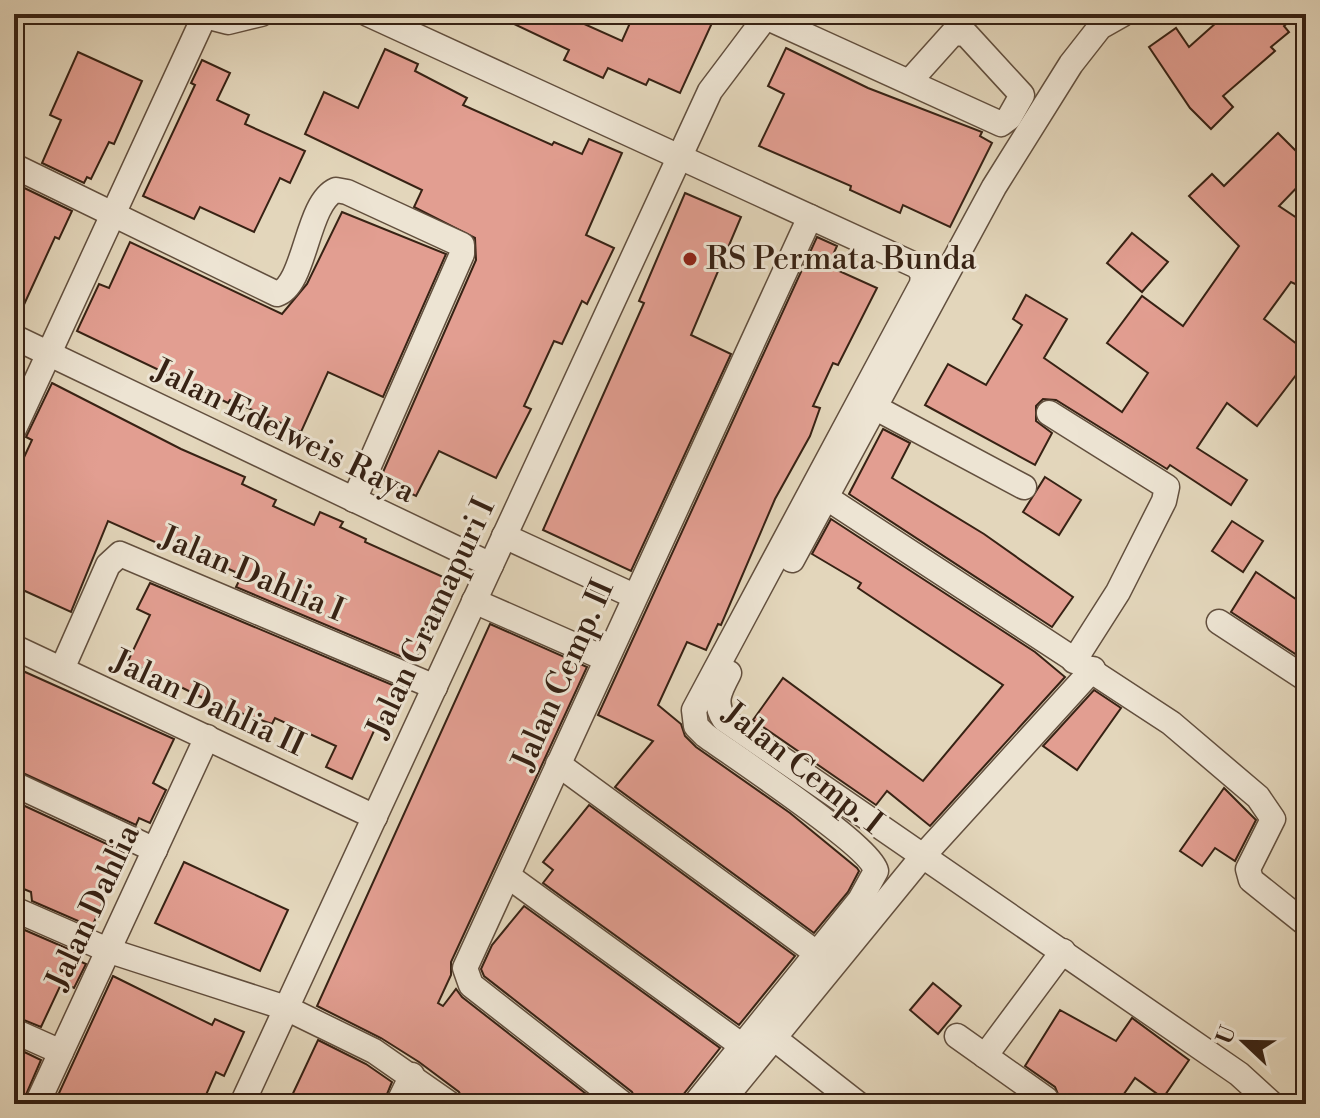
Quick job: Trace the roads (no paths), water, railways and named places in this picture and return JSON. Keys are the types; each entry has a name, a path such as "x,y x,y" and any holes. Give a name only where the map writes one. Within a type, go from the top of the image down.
{"street":[{"path":"14,429 114,213 200,15 228,22 261,14"},
{"path":"368,14 810,217"},
{"path":"1123,14 1100,27 1071,64 994,187 827,498 722,685 717,708 724,719 1239,1074 1272,1104"},
{"path":"764,15 909,82"},
{"name":"Jalan Gramapuri I","path":"242,1104 710,91 764,15"},
{"path":"14,166 277,294 289,284 324,201 336,190 347,192 462,245 462,254 354,500"},
{"name":"Jalan Cemp. I","path":"695,1104 860,900 874,878 875,864 846,837 705,735 696,726 694,710 922,284 923,274 917,266 810,217"},
{"name":"Jalan Cemp. II","path":"623,1104 466,979 470,953 810,217"},
{"name":"Jalan Edelweis Raya","path":"14,337 491,565"},
{"path":"876,408 1024,487"},
{"path":"720,1104 1083,665 1164,501 1167,487 1049,413"},
{"path":"827,498 1171,723 1271,811 1273,819 1249,874 1251,880 1306,924"},
{"path":"504,536 634,596"},
{"name":"Jalan Dahlia I","path":"62,669 108,565 120,554 435,687"},
{"path":"474,601 606,659"},
{"path":"1219,622 1306,679"},
{"name":"Jalan Dahlia II","path":"14,647 375,817"},
{"name":"Jalan Dahlia","path":"37,1104 207,737"},
{"path":"558,764 815,952"},
{"path":"14,784 155,850"},
{"path":"508,876 741,1045"},
{"path":"14,909 110,951 286,1008 374,1051 450,1104"},
{"path":"985,1056 1063,951"},
{"path":"14,1031 61,1052"},
{"path":"957,1036 1046,1099"},
{"path":"775,1039 858,1104"},
{"path":"398,1104 412,1075"}],"place":[{"name":"RS Permata Bunda","path":"690,259"}]}
